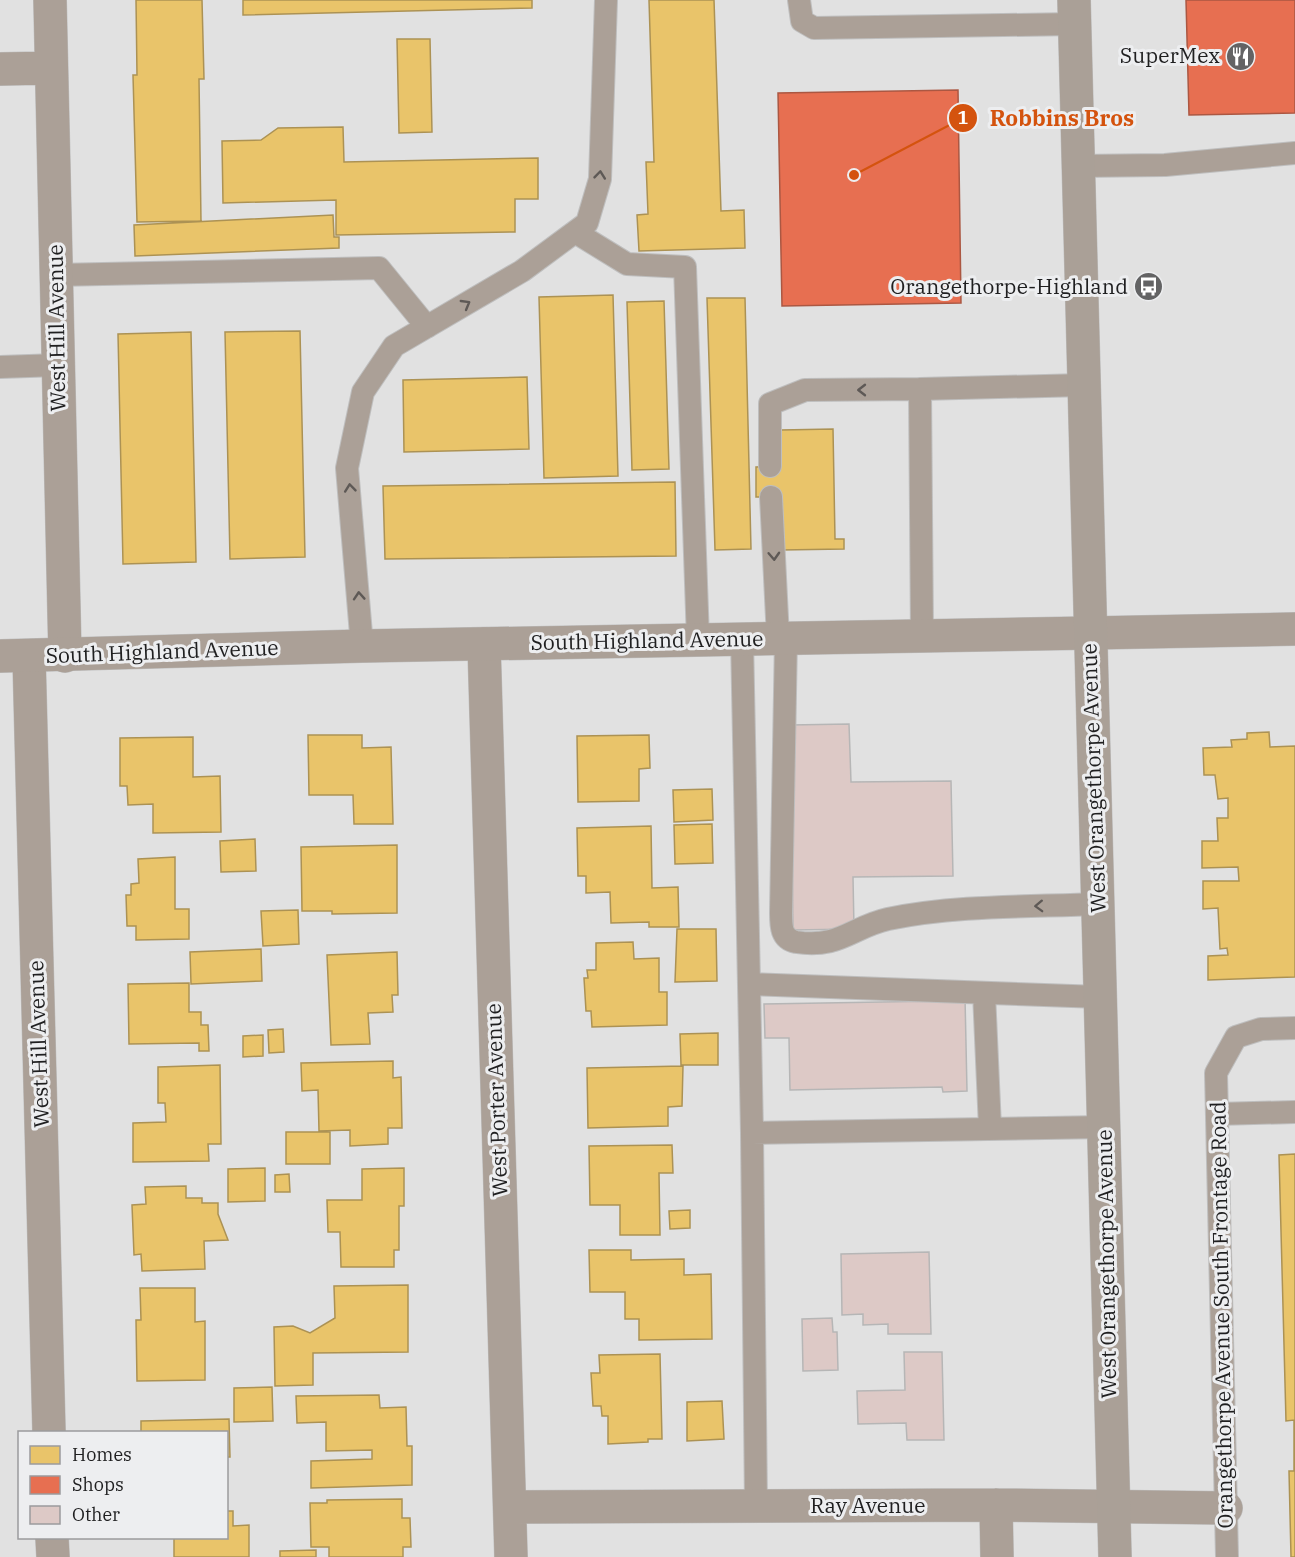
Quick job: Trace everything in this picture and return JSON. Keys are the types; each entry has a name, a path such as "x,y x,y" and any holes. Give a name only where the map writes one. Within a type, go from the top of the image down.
{"main road":[{"name":"West Orangethorpe Avenue","path":"1074,12 1114,1557"}],"street":[{"name":"West Hill Avenue","path":"50,0 65,656"},
{"path":"0,69 51,68"},
{"name":"South Highland Avenue","path":"14,656 362,646 1295,629"},
{"name":"West Porter Avenue","path":"484,644 511,1557"},
{"name":"West Hill Avenue","path":"14,656 49,1431"},
{"path":"996,1505 997,1557"},
{"name":"Ray Avenue","path":"510,1508 996,1505 1226,1508"},
{"path":"52,1539 53,1557"}],"lane":[{"path":"362,646 347,468 363,392 394,346 522,271 586,223 600,179 606,0"},
{"path":"799,0 802,21 806,26 814,28 1074,12"},
{"path":"1077,165 1165,165 1295,153"},
{"path":"575,232 627,264 685,267 698,640"},
{"path":"56,275 379,268 427,327"},
{"path":"0,367 58,365"},
{"path":"770,466 770,404 805,390 1084,386"},
{"path":"920,389 922,636"},
{"path":"771,497 782,638 782,931 787,939 795,942 828,943 886,919 955,910 1098,904"},
{"path":"742,639 752,1133 756,1506"},
{"path":"749,984 1100,997"},
{"path":"984,993 990,1128"},
{"name":"Orangethorpe Avenue South Frontage Road","path":"1227,1557 1216,1073 1236,1036 1261,1029 1295,1028"},
{"path":"1217,1114 1295,1112"},
{"path":"752,1133 1104,1127"}],"building: Homes":[{"path":"136,0 202,0 204,79 199,79 201,221 137,222 133,75 137,75"},
{"path":"243,0 532,0 532,8 243,15"},
{"path":"649,0 714,0 721,211 744,210 745,248 639,251 637,215 648,214 646,162 654,162"},
{"path":"397,39 430,39 432,132 399,133"},
{"path":"343,127 344,162 538,158 538,199 515,199 515,232 336,235 336,200 223,203 222,141 261,140 278,128"},
{"path":"333,215 334,237 339,237 339,248 135,256 134,225"},
{"path":"613,295 618,476 544,478 539,297"},
{"path":"707,298 745,298 751,549 715,550"},
{"path":"664,301 669,469 632,470 627,302"},
{"path":"300,331 305,557 230,559 225,332"},
{"path":"191,332 196,562 123,564 118,334"},
{"path":"527,377 529,449 404,452 403,380"},
{"path":"833,429 835,539 844,539 844,549 781,550 781,497 756,497 756,467 781,466 781,430"},
{"path":"675,482 676,556 385,559 383,486"},
{"path":"1269,732 1270,747 1295,746 1295,977 1208,980 1208,956 1228,955 1227,948 1220,949 1218,908 1203,909 1203,881 1239,881 1238,867 1202,868 1202,841 1218,841 1217,818 1228,818 1228,798 1218,799 1215,775 1204,775 1203,748 1232,747 1231,740 1247,739 1247,733"},
{"path":"308,735 362,735 362,748 391,747 393,824 354,824 353,795 309,795"},
{"path":"649,735 650,768 639,769 639,801 578,802 577,736"},
{"path":"193,737 193,777 220,776 221,832 153,833 153,804 128,805 127,786 120,786 120,738"},
{"path":"712,789 713,820 674,822 673,790"},
{"path":"712,824 713,863 675,864 674,825"},
{"path":"651,826 652,888 678,887 679,927 649,927 649,922 611,923 610,892 586,893 586,876 578,876 577,828"},
{"path":"255,839 256,871 221,872 220,841"},
{"path":"397,845 397,913 332,914 332,911 302,911 301,847"},
{"path":"175,857 175,909 189,909 189,939 136,940 136,926 127,926 126,895 131,895 131,884 139,883 138,859"},
{"path":"298,910 299,944 263,946 261,911"},
{"path":"677,929 716,929 717,981 675,982"},
{"path":"633,942 634,959 659,958 659,992 667,992 667,1025 592,1027 591,1011 586,1011 584,978 588,978 587,970 596,970 596,943"},
{"path":"261,949 262,981 191,984 190,952"},
{"path":"397,952 398,995 392,995 393,1012 368,1013 370,1044 331,1045 327,955"},
{"path":"189,983 189,1012 201,1012 201,1025 208,1025 209,1051 199,1051 199,1043 129,1044 128,984"},
{"path":"283,1029 284,1052 269,1053 268,1030"},
{"path":"718,1033 718,1065 681,1065 680,1034"},
{"path":"263,1035 263,1056 243,1057 243,1036"},
{"path":"393,1061 393,1078 401,1077 402,1128 388,1128 388,1144 350,1146 350,1130 319,1131 318,1090 302,1091 301,1063"},
{"path":"220,1065 221,1144 208,1144 209,1161 133,1162 133,1123 166,1122 165,1103 158,1103 158,1067"},
{"path":"683,1066 682,1106 668,1107 668,1126 588,1128 587,1068"},
{"path":"286,1132 330,1132 330,1164 286,1164"},
{"path":"672,1145 673,1173 659,1173 660,1235 620,1235 620,1205 590,1205 589,1146"},
{"path":"1295,1154 1295,1557 1291,1557 1289,1471 1294,1471 1294,1420 1286,1421 1279,1155"},
{"path":"265,1168 265,1201 228,1202 228,1169"},
{"path":"404,1168 404,1206 399,1206 399,1250 394,1250 394,1267 341,1267 340,1232 328,1232 327,1200 362,1200 362,1169"},
{"path":"289,1174 290,1192 275,1192 275,1175"},
{"path":"186,1186 186,1198 202,1198 202,1203 218,1203 218,1214 228,1240 204,1241 205,1269 142,1271 141,1254 134,1255 132,1205 146,1204 145,1187"},
{"path":"690,1210 690,1228 670,1229 669,1211"},
{"path":"589,1250 631,1250 631,1260 684,1259 684,1275 711,1274 712,1339 639,1340 639,1319 625,1319 625,1292 590,1292"},
{"path":"408,1285 408,1352 313,1353 313,1385 275,1386 274,1327 293,1326 310,1333 335,1318 334,1286"},
{"path":"140,1288 195,1288 195,1322 205,1321 205,1380 137,1381 136,1320 141,1320"},
{"path":"660,1354 662,1439 608,1444 608,1416 602,1416 601,1406 593,1406 591,1373 600,1373 599,1355"},
{"path":"272,1387 273,1421 234,1422 234,1388"},
{"path":"379,1395 380,1408 406,1407 407,1446 412,1446 412,1485 311,1488 311,1461 372,1459 372,1450 326,1451 326,1422 297,1423 296,1396"},
{"path":"722,1401 724,1439 687,1441 687,1402"},
{"path":"229,1419 230,1457 228,1457 228,1431 141,1431 141,1421"},
{"path":"402,1499 402,1518 410,1518 411,1547 403,1547 403,1557 329,1557 329,1547 311,1547 310,1503 327,1503 327,1500"},
{"path":"228,1511 233,1511 233,1526 249,1525 249,1557 174,1557 174,1539 228,1539"},
{"path":"316,1550 316,1557 280,1557 280,1551"}],"building: Shops":[{"name":"SuperMex","path":"1186,0 1295,0 1295,113 1189,115"},
{"path":"958,90 961,303 782,306 778,93"}],"building: Other":[{"path":"849,724 851,782 951,781 953,876 853,877 854,929 793,930 790,725"},
{"path":"965,997 967,1091 943,1092 942,1087 790,1090 789,1038 765,1038 764,1004 942,1001"},
{"path":"929,1252 931,1334 888,1334 888,1324 863,1325 863,1314 842,1315 841,1254"},
{"path":"832,1318 833,1332 837,1332 838,1370 803,1371 802,1319"},
{"path":"904,1352 942,1352 944,1440 907,1440 906,1423 858,1424 857,1391 905,1390"}],"place":[{"name":"SuperMex","path":"1241,56"},
{"name":"Robbins Bros","path":"854,175"},
{"name":"Orangethorpe-Highland","path":"1149,287"}]}
